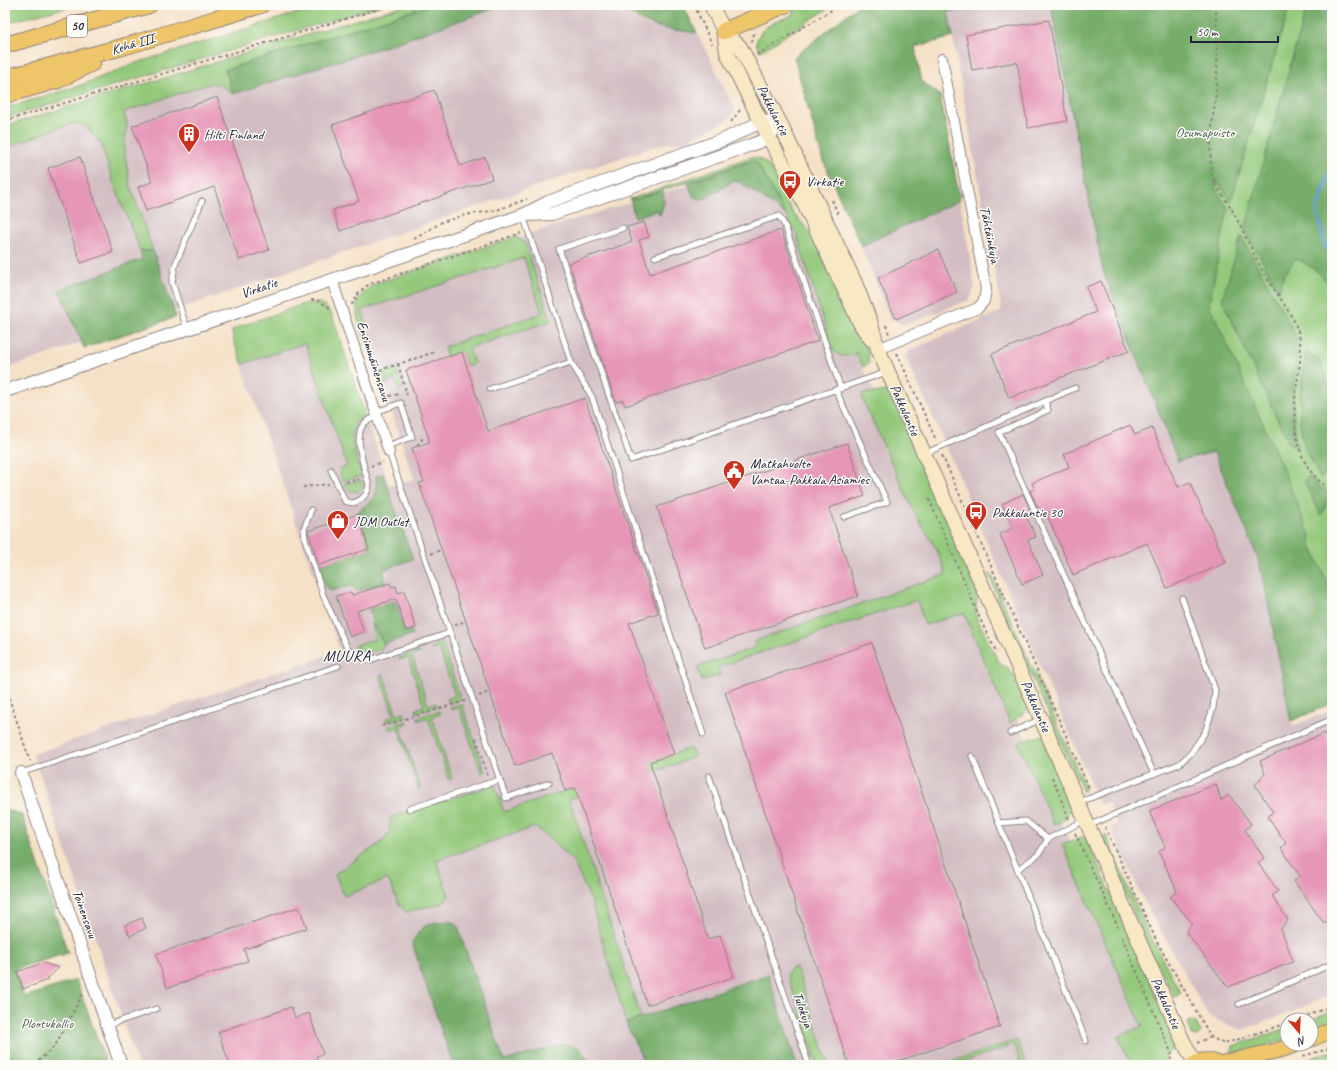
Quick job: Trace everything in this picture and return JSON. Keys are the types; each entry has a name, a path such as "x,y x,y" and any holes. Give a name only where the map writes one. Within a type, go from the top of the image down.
{"highway":[{"name":"50","path":"5,45 149,5"},
{"name":"Kehä III","path":"5,78 126,46 261,5"},
{"path":"724,31 785,5"},
{"path":"5,96 58,80 126,46"}],"main road":[{"name":"Pakkalantie","path":"711,5 724,31 740,47 779,121 855,283 870,321 878,349 1194,1064"},
{"name":"Pakkalantie","path":"724,31 727,53 769,138 800,195 862,325 878,349"},
{"path":"1319,1036 1332,1030"},
{"path":"1194,1064 1204,1060 1220,1065 1284,1052"},
{"path":"1257,1065 1289,1052"}],"street":[{"name":"Tähtäinkuja","path":"878,349 978,308 984,301 986,289 942,59"},
{"name":"Virkatie","path":"5,391 523,215 548,202 725,139 761,122 779,121"},
{"path":"769,138 779,121"},
{"name":"Virkatie","path":"523,215 552,214 769,138"},
{"name":"Ensimmäinensavu","path":"332,280 388,449"},
{"name":"Toinensavu","path":"21,773 121,1065"}],"lane":[{"path":"186,329 172,282 175,266 202,201"},
{"path":"523,215 571,362 592,398 703,734"},
{"path":"655,257 779,216 785,226 838,390 887,502 844,517"},
{"path":"623,228 559,249 631,460 888,372"},
{"path":"490,389 571,362"},
{"path":"924,454 1075,388"},
{"path":"1045,401 1048,410 999,432 1154,774"},
{"path":"331,470 345,501 356,502 362,499 369,492 369,485 358,437 360,428 366,421 377,414 401,403 412,437 388,449 499,780 506,798 549,784"},
{"path":"311,510 304,529 305,539 323,595 348,650 370,660 450,633"},
{"path":"1078,803 1179,764 1191,753 1205,732 1214,708 1215,690 1182,598"},
{"path":"21,773 32,768 338,666"},
{"path":"1010,733 1042,719"},
{"path":"1018,869 1038,855 1048,839 1072,826 1101,820 1328,721"},
{"path":"972,756 1086,1041"},
{"name":"Tulokuja","path":"709,776 809,1065"},
{"path":"409,809 499,780"},
{"path":"999,823 1026,821 1048,839"},
{"path":"1239,1004 1332,964"},
{"path":"107,1025 156,1009"}],"path":[{"path":"5,121 392,5"},
{"path":"755,57 840,5"},
{"path":"1216,5 1217,75 1211,135 1212,176 1248,239 1262,270 1291,316 1299,334 1301,348 1295,402 1296,428 1301,452 1310,473 1320,484 1332,490"},
{"path":"749,21 754,34 751,44"},
{"path":"730,124 737,115"},
{"path":"413,239 442,222 465,214 497,210 531,197"},
{"path":"830,199 840,219"},
{"path":"309,300 317,300 332,310 341,307"},
{"path":"884,321 1086,780 1092,798"},
{"path":"374,372 435,352"},
{"path":"398,364 407,395"},
{"path":"372,464 384,462"},
{"path":"926,492 985,630 1000,659"},
{"path":"5,686 32,768"},
{"path":"382,726 464,701 466,708"},
{"path":"476,737 488,774 481,776"},
{"path":"1050,775 1172,1055 1166,1065"},
{"path":"1101,820 1157,942 1211,1037 1224,1044 1279,1026"},
{"path":"34,1065 55,1046 85,990"},
{"path":"1317,1012 1332,1006"},
{"path":"1319,1049 1332,1048"},
{"path":"1013,1061 1014,1065"}],"shaded area":[{"path":"451,5 619,5 632,17 650,26 697,33 736,111 725,122 683,142 665,143 539,185 5,369 5,148 69,124 78,123 87,127 94,135 127,124 123,112"},
{"path":"985,5 1051,5 1103,271 1193,325 1312,594 1291,721 1292,726 1332,710 1332,994 1291,1012 1279,1012 1279,1016 1242,1030 1209,1017 1146,905 1111,828 1117,824 1108,802 1100,805 941,435 905,356 910,350 1002,311 948,12"},
{"path":"758,164 796,233 875,393 1156,1042 1141,1065 138,1065 33,754 340,651 230,330 307,303 321,305 331,312 389,486 414,479 358,310 371,288 547,228"},
{"path":"960,200 975,287 969,300 904,325 890,318 861,246"}],"green space":[{"path":"5,5 77,5 5,23"},
{"path":"323,5 382,5 5,118 5,108 79,86 136,63"},
{"path":"405,5 430,5 225,70 233,94 221,85 211,83 124,112 127,124 124,148 130,185 153,251 140,250 112,179 102,146 87,127 78,123 69,124 5,148 5,126"},
{"path":"430,5 504,5 381,48 233,94 225,70"},
{"path":"619,5 683,5 697,33 655,26 638,19"},
{"path":"805,5 834,5 761,51 759,50 756,43 758,37 770,24 793,15 794,11"},
{"path":"859,5 979,6 948,12 953,37 915,47 922,82 940,95 960,200 861,246 822,158 794,57"},
{"name":"Osumapuisto","path":"1051,5 1332,5 1332,703 1291,721 1312,594 1103,271"},
{"path":"1051,5 1290,5 1231,201 1217,181 1215,188 1228,208 1209,304 1281,464 1310,535 1311,546 1332,593 1332,703 1291,721 1265,587 1257,556 1214,452 1178,461 1103,271"},
{"path":"1307,5 1332,5 1332,288 1316,270 1295,259 1282,278 1279,292 1245,229"},
{"path":"751,157 758,158 768,164 793,213 812,234 868,352 869,363 863,367 856,353 848,356 842,356 837,354 832,348 796,233 758,165 753,160 636,199 630,199"},
{"path":"753,160 758,164 786,215 741,183 733,181 703,200 693,196 688,183"},
{"path":"663,190 664,203 660,215 656,210 635,218 630,199 636,199"},
{"path":"1241,236 1296,336 1297,354 1293,398 1297,447 1289,444 1222,300"},
{"path":"516,237 525,243 551,321 469,348 474,364 467,366 462,352 447,357 444,347 542,313 524,258 362,310 373,344 370,348 367,347 358,318 357,303 367,289 377,283"},
{"path":"140,250 153,251 176,317 84,348 59,290 142,259"},
{"path":"307,303 320,303 331,312 365,414 358,420 352,435 354,451 362,476 342,481 339,469 347,466 305,343 243,364 234,342 232,332 235,328"},
{"path":"1306,352 1319,360 1332,394 1332,470 1321,478 1311,462 1301,432 1301,386"},
{"path":"396,368 403,389 398,389 395,379 380,385 377,374"},
{"path":"885,391 891,394 977,589 977,618 999,663 1008,668 1015,677 1029,705 1027,711 1010,723 964,613 925,625 917,600 718,667 720,675 702,681 697,667 754,648 755,641 946,574 937,550 914,512 862,398 863,393"},
{"path":"383,474 413,559 383,570 386,582 357,591 351,586 330,591 326,586 319,565 369,549 358,514 362,508 375,496 376,476"},
{"path":"1309,476 1319,487 1331,494 1321,516 1304,481"},
{"path":"362,480 363,487 358,492 350,491 343,484"},
{"path":"989,573 992,576 1085,787 1083,792 999,603"},
{"path":"395,601 405,632 411,630 413,635 384,644 372,624 369,609"},
{"path":"372,624 384,644 380,650 363,653 354,646 375,639"},
{"path":"442,642 460,698 459,700 449,703 447,699 455,696 439,648 431,650 433,645"},
{"path":"417,651 420,653 412,656 428,705 436,703 437,706 417,713 416,709 424,706 408,657 400,660 399,658"},
{"path":"383,674 397,715 404,713 406,717 387,722 386,719 394,716 380,675"},
{"path":"462,704 485,772 482,774 459,708 451,710 450,707"},
{"path":"439,711 440,714 432,717 452,779 449,780 428,718 419,720 418,717"},
{"path":"407,721 408,723 400,726 421,789 419,790 398,727 390,730 389,726"},
{"path":"1042,735 1073,806 1064,820 1054,825 1018,743"},
{"path":"690,748 695,756 680,763 569,799 641,1018 626,1023 590,898 573,861 552,840 535,827 436,860 449,896 443,903 406,912 398,903 388,879 344,896 335,874 383,841 389,832 391,817 495,785 504,812"},
{"name":"Plootukallio","path":"5,809 22,815 68,953 15,969 24,997 76,980 107,1065 5,1065"},
{"path":"1105,834 1148,932 1181,993 1175,997 1152,956 1103,841"},
{"path":"1081,837 1086,837 1178,1046 1166,1054 1162,1065 1132,1065 1118,1037 1142,1026 1062,844"},
{"path":"450,921 457,924 504,1061 564,1044 578,1047 592,1065 453,1065 412,943 419,931 427,925 436,922"},
{"path":"796,967 829,1065 818,1065 787,974 791,969"},
{"path":"768,974 797,1065 645,1065 626,1023"},
{"path":"1332,1011 1332,1021 1319,1027 1319,1016"},
{"path":"1189,1021 1196,1023 1201,1032 1197,1037 1192,1035 1188,1023"},
{"path":"1279,1031 1279,1042 1235,1056 1232,1051 1233,1046"},
{"path":"1017,1040 1026,1065 1021,1065 1015,1045 1012,1046 1010,1042"},
{"path":"1008,1043 1008,1047 955,1065 941,1065"},
{"path":"1332,1051 1332,1065 1289,1065"}],"building":[{"path":"1049,20 1067,121 1028,128 1017,62 972,70 966,35"},
{"path":"434,90 460,166 485,157 492,179 340,231 333,210 359,201 332,125"},
{"name":"Hilti Finland","path":"217,97 269,250 239,260 214,187 146,211 138,187 152,182 132,126"},
{"path":"80,157 113,252 81,263 48,168"},
{"path":"644,222 649,237 639,240 650,274 781,230 818,341 625,406 623,400 616,402 569,263 632,242 627,227"},
{"path":"938,250 957,292 896,319 878,278"},
{"path":"1101,281 1129,351 1009,398 992,354 1096,312 1086,287"},
{"path":"462,352 488,431 585,398 658,613 629,623 674,754 650,762 708,939 720,935 734,977 647,1005 575,788 565,791 552,753 515,766 419,483 424,482 412,448 430,442 406,370"},
{"path":"1130,425 1135,435 1152,428 1178,487 1190,482 1226,563 1167,588 1147,543 1073,575 1045,510 1040,512 1030,491 1035,489 1032,483 1069,467 1064,454"},
{"path":"847,443 865,496 829,508 858,596 705,648 657,507"},
{"path":"1023,494 1033,516 1027,518 1036,537 1028,540 1043,575 1022,584 1000,534 1013,528 1002,504"},
{"path":"358,514 369,549 319,565 308,531"},
{"path":"390,583 392,587 396,586 398,593 404,591 416,628 406,631 396,599 357,611 364,632 350,637 336,596 351,592 352,595"},
{"path":"872,643 1000,1027 886,1065 849,1065 725,692"},
{"path":"1325,733 1332,753 1332,922 1323,922 1294,881 1300,876 1281,848 1286,843 1268,817 1273,812 1255,785 1265,773 1260,761"},
{"path":"1216,784 1221,800 1229,795 1251,824 1245,830 1264,858 1258,863 1278,891 1272,896 1288,920 1281,928 1293,962 1228,987 1186,932 1192,923 1170,897 1177,891 1159,852 1165,847 1149,811"},
{"path":"299,907 307,928 244,949 248,961 167,988 156,954"},
{"path":"142,918 146,928 130,936 125,925"},
{"path":"43,963 59,968 48,978 48,980 23,989 17,972"},
{"path":"291,1007 295,1018 309,1013 323,1054 316,1056 320,1065 230,1065 218,1032"}],"waterway":[{"path":"1326,5 1332,41"},
{"path":"1332,167 1317,209 1325,246 1332,253"}],"place":[{"name":"Hilti Finland","path":"189,154"},
{"name":"Virkatie","path":"790,200"},
{"name":"Matkahuolto Vantaa-Pakkala Asiamies","path":"734,490"},
{"name":"Pakkalantie 30","path":"976,532"},
{"name":"JDM Outlet","path":"338,540"}],"district":[{"name":"MUURA","path":"347,656"}]}
